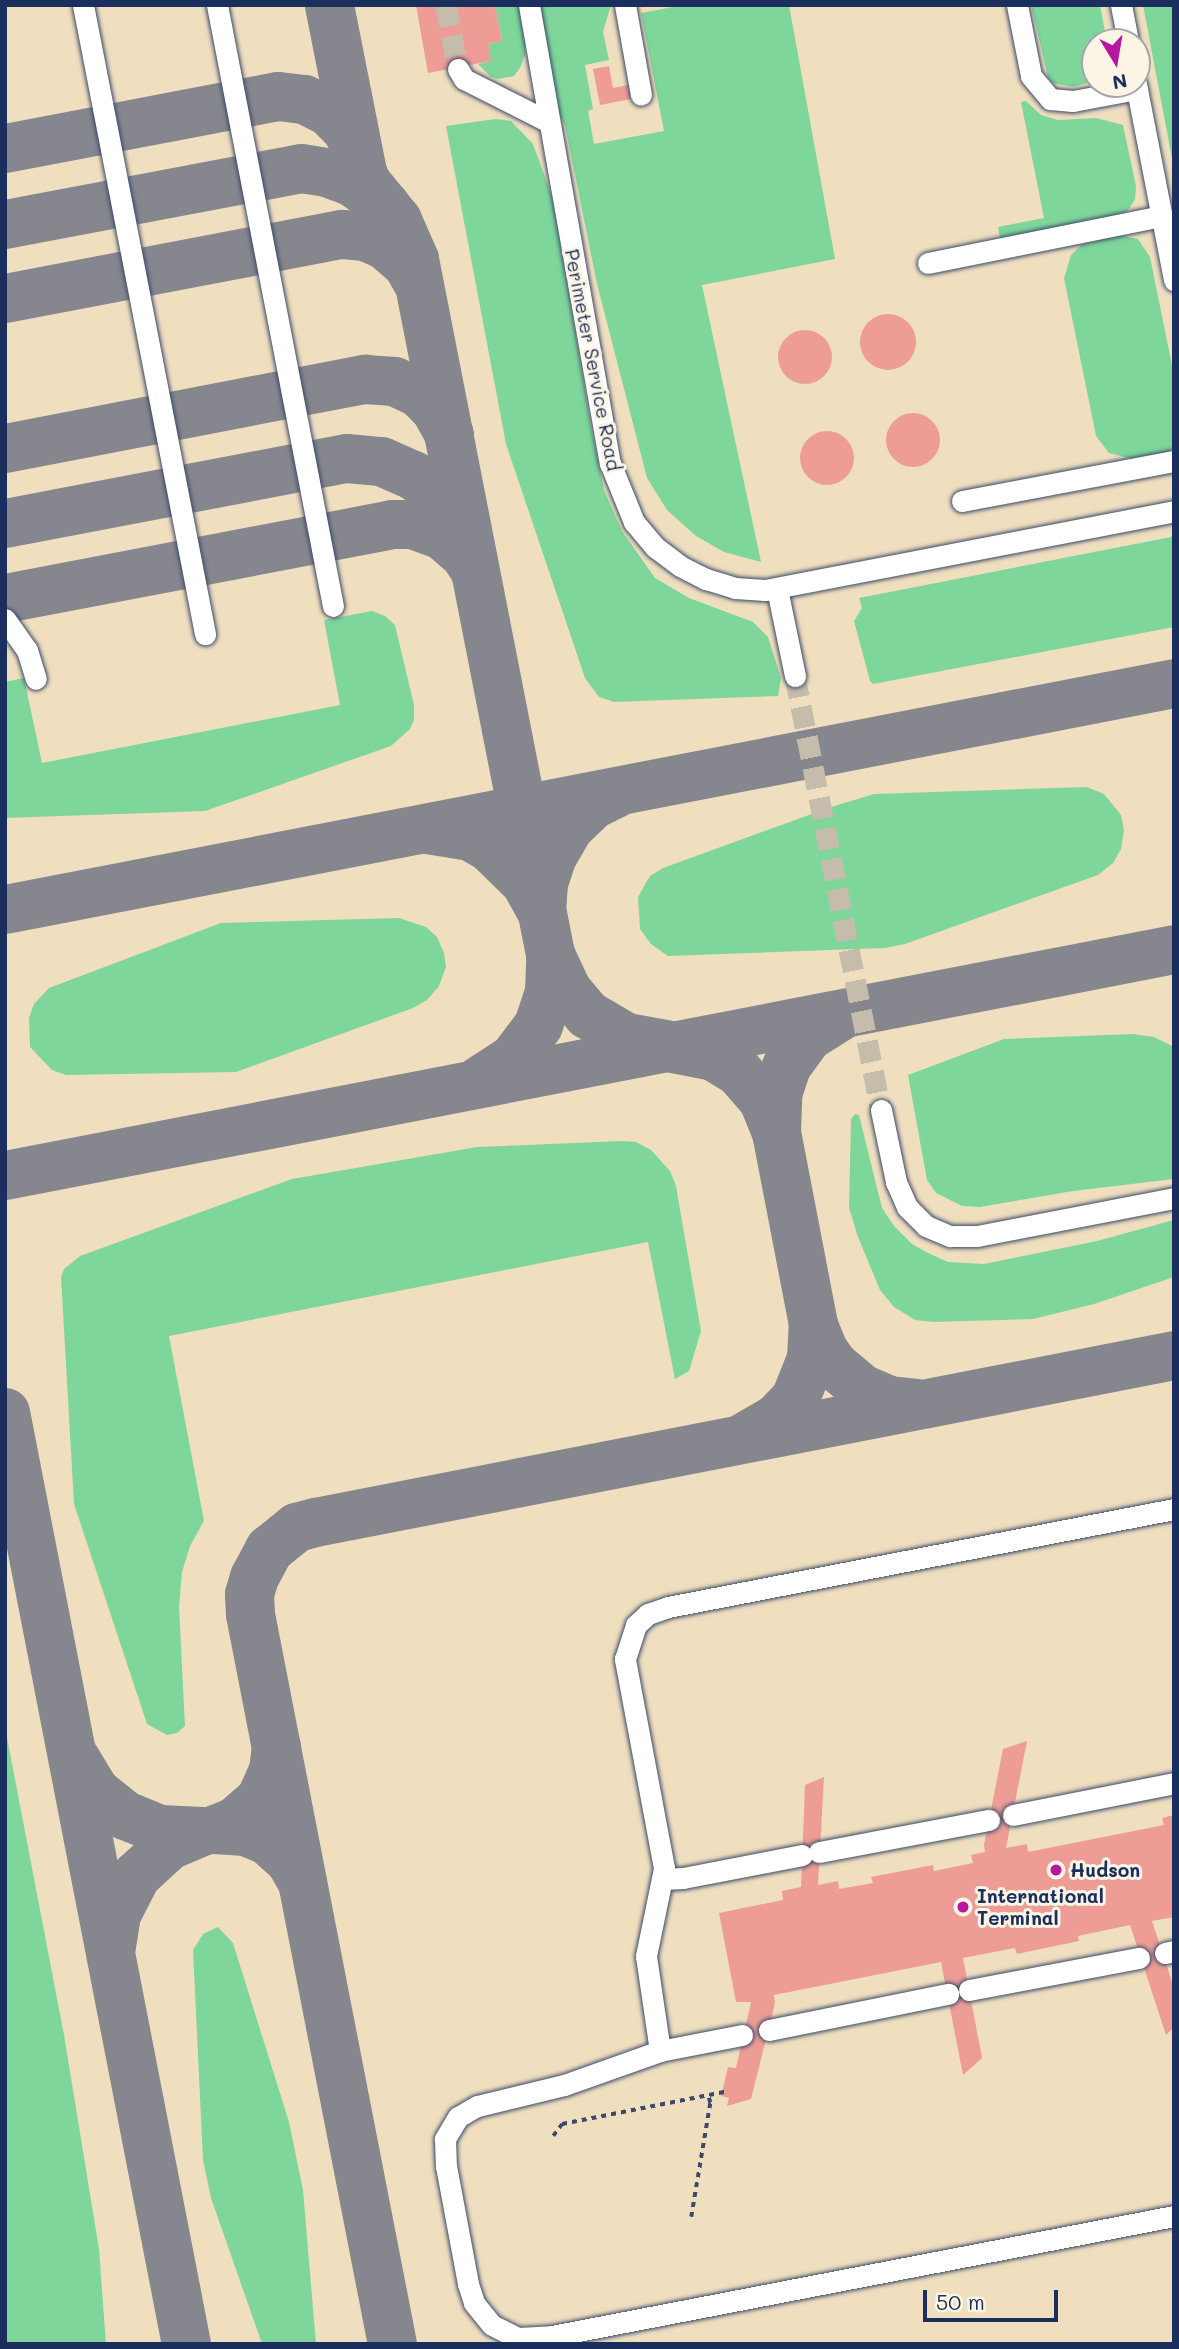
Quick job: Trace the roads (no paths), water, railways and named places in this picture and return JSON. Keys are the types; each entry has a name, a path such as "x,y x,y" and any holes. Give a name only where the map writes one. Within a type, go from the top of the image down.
{"street":[{"path":"83,5 205,634"},
{"path":"217,5 333,606"},
{"name":"Perimeter Service Road","path":"529,5 610,463 634,522 655,547 680,566 706,579 735,588 777,589 1174,511"},
{"path":"625,5 641,95"},
{"path":"1017,5 1031,76 1050,99 1073,101 1087,98"},
{"path":"1121,5 1125,28"},
{"path":"458,69 464,79 549,122"},
{"path":"1139,98 1174,279"},
{"path":"928,263 1162,216"},
{"path":"962,501 1174,461"},
{"path":"777,589 795,676"},
{"path":"5,619 27,650 36,679"},
{"path":"881,1110 896,1182 907,1207 926,1226 950,1236 977,1236 1174,1198"},
{"path":"660,2051 646,1956 663,1879 663,1857 625,1659 631,1632 648,1614 668,1607 1174,1509"},
{"path":"1013,1815 1174,1783"},
{"path":"663,1879 683,1878 989,1819"},
{"path":"970,1990 1139,1958"},
{"path":"769,2030 948,1994"},
{"path":"742,2035 660,2051 564,2085 477,2106 458,2118 445,2139 446,2166 474,2303 492,2325 518,2337 553,2340 1174,2216"}],"tunnel":[{"path":"446,5 458,69"},
{"path":"795,676 881,1110"}],"place":[{"name":"Hudson","path":"1056,1870"},
{"name":"International Terminal","path":"963,1907"}]}
